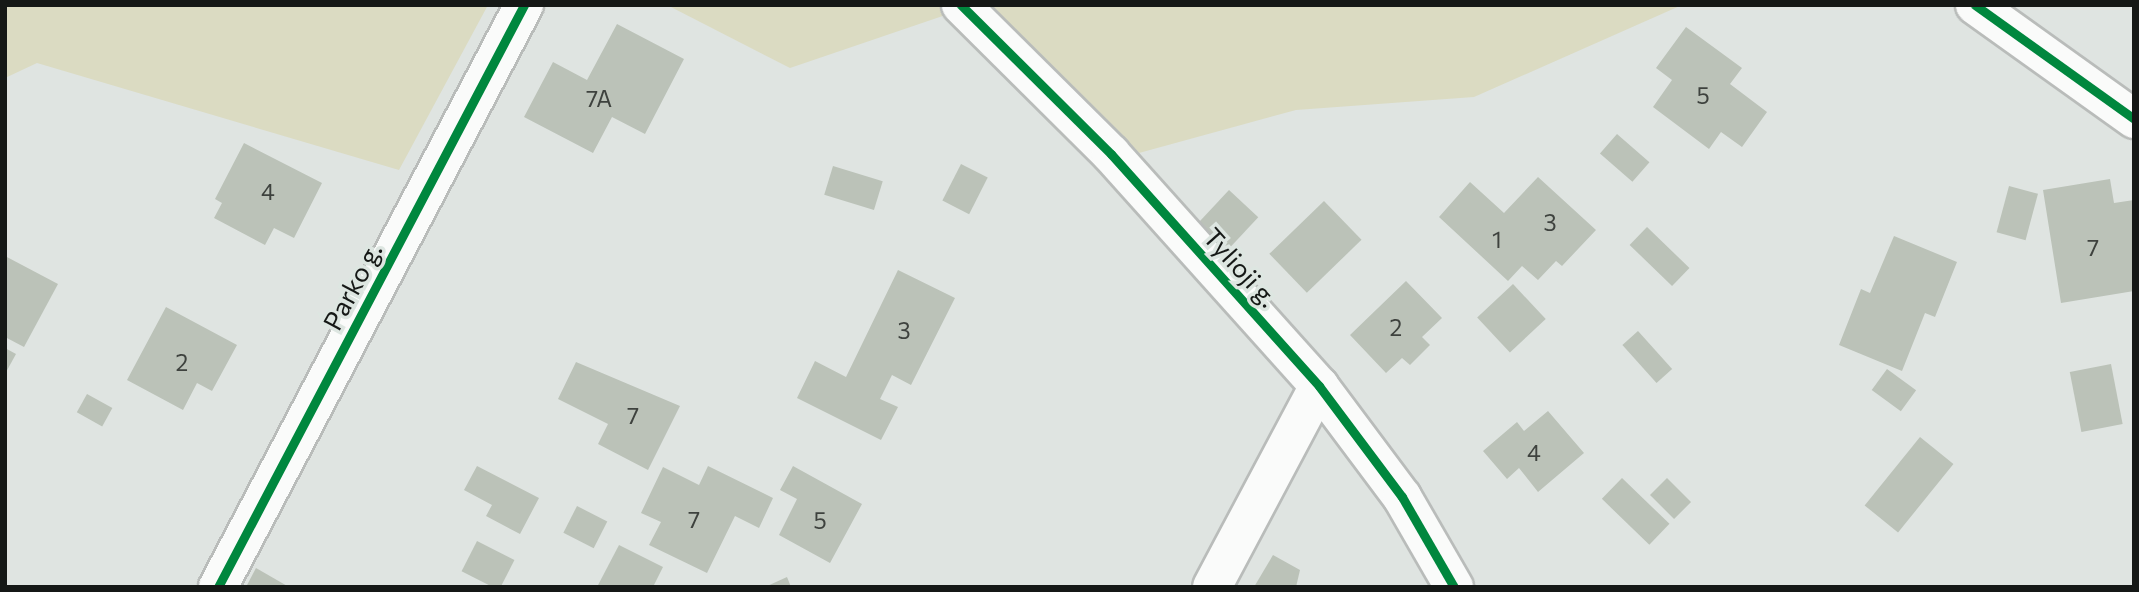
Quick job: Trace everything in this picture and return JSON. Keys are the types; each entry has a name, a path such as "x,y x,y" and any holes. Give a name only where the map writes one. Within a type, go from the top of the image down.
{"street":[{"name":"Parko g.","path":"218,587 524,5"},
{"name":"Tylioji g.","path":"961,5 1111,154 1319,386 1402,497 1454,587"},
{"path":"1975,5 2134,119"},
{"path":"1212,587 1319,386"}],"green space":[{"path":"5,5 488,5 399,170 37,63 5,78"},
{"path":"667,5 975,5 790,68"},
{"path":"982,5 1682,5 1474,97 1296,110 1139,153"}],"building":[{"path":"617,24 684,59 645,134 612,117 593,153 524,117 553,62 587,80"},
{"path":"1686,27 1742,68 1730,84 1767,112 1742,147 1721,132 1709,149 1653,107 1672,80 1656,68"},
{"path":"1617,134 1649,162 1632,182 1600,154"},
{"path":"244,143 322,183 294,238 274,228 265,245 214,218 222,203 215,199"},
{"path":"961,164 988,178 969,214 942,201"},
{"path":"833,166 883,181 874,210 824,195"},
{"path":"1538,177 1596,230 1562,266 1556,261 1538,280 1522,266 1508,281 1439,217 1470,182 1504,213"},
{"path":"2110,179 2114,203 2134,200 2134,291 2061,303 2043,190"},
{"path":"2009,186 2038,194 2026,240 1997,232"},
{"path":"1229,190 1258,217 1224,254 1195,227"},
{"path":"1324,201 1362,240 1307,293 1269,254"},
{"path":"1647,227 1689,268 1672,286 1630,245"},
{"path":"1894,236 1957,262 1935,317 1925,313 1902,371 1839,345 1861,289 1870,293"},
{"path":"5,256 58,284 24,347 5,337"},
{"path":"898,270 955,298 911,385 892,375 880,399 898,407 881,440 797,398 815,361 846,377"},
{"path":"1406,281 1442,318 1422,337 1430,345 1410,365 1402,358 1386,373 1350,335"},
{"path":"1513,284 1546,319 1510,353 1477,317"},
{"path":"166,307 237,345 212,391 197,383 183,410 127,380"},
{"path":"1638,331 1672,369 1657,383 1622,345"},
{"path":"5,348 16,354 5,374"},
{"path":"576,362 680,406 648,470 598,444 608,424 558,399"},
{"path":"2111,364 2123,424 2081,432 2070,372"},
{"path":"1887,369 1916,390 1901,411 1872,390"},
{"path":"87,394 112,408 102,426 77,412"},
{"path":"1548,411 1584,453 1538,492 1519,468 1507,479 1483,451 1517,422 1524,431"},
{"path":"1920,437 1953,464 1898,532 1865,505"},
{"path":"477,466 539,498 520,534 486,516 492,505 464,490"},
{"path":"708,466 773,498 759,528 735,516 707,573 649,545 661,522 641,513 663,467 699,485"},
{"path":"793,466 862,504 830,563 779,535 797,499 780,490"},
{"path":"1622,478 1669,524 1649,545 1602,499"},
{"path":"1667,478 1691,502 1674,519 1650,495"},
{"path":"577,506 607,521 594,548 563,533"},
{"path":"477,541 514,560 501,587 492,587 462,571"},
{"path":"619,545 663,567 653,587 597,587"},
{"path":"1273,555 1300,570 1296,587 1254,587"},
{"path":"256,568 289,587 246,587"},
{"path":"787,577 791,587 765,587"}],"cycle path":[{"path":"218,587 524,5"},
{"path":"961,5 1111,154 1319,386 1402,497 1454,587"},
{"path":"1975,5 2134,119"}]}
